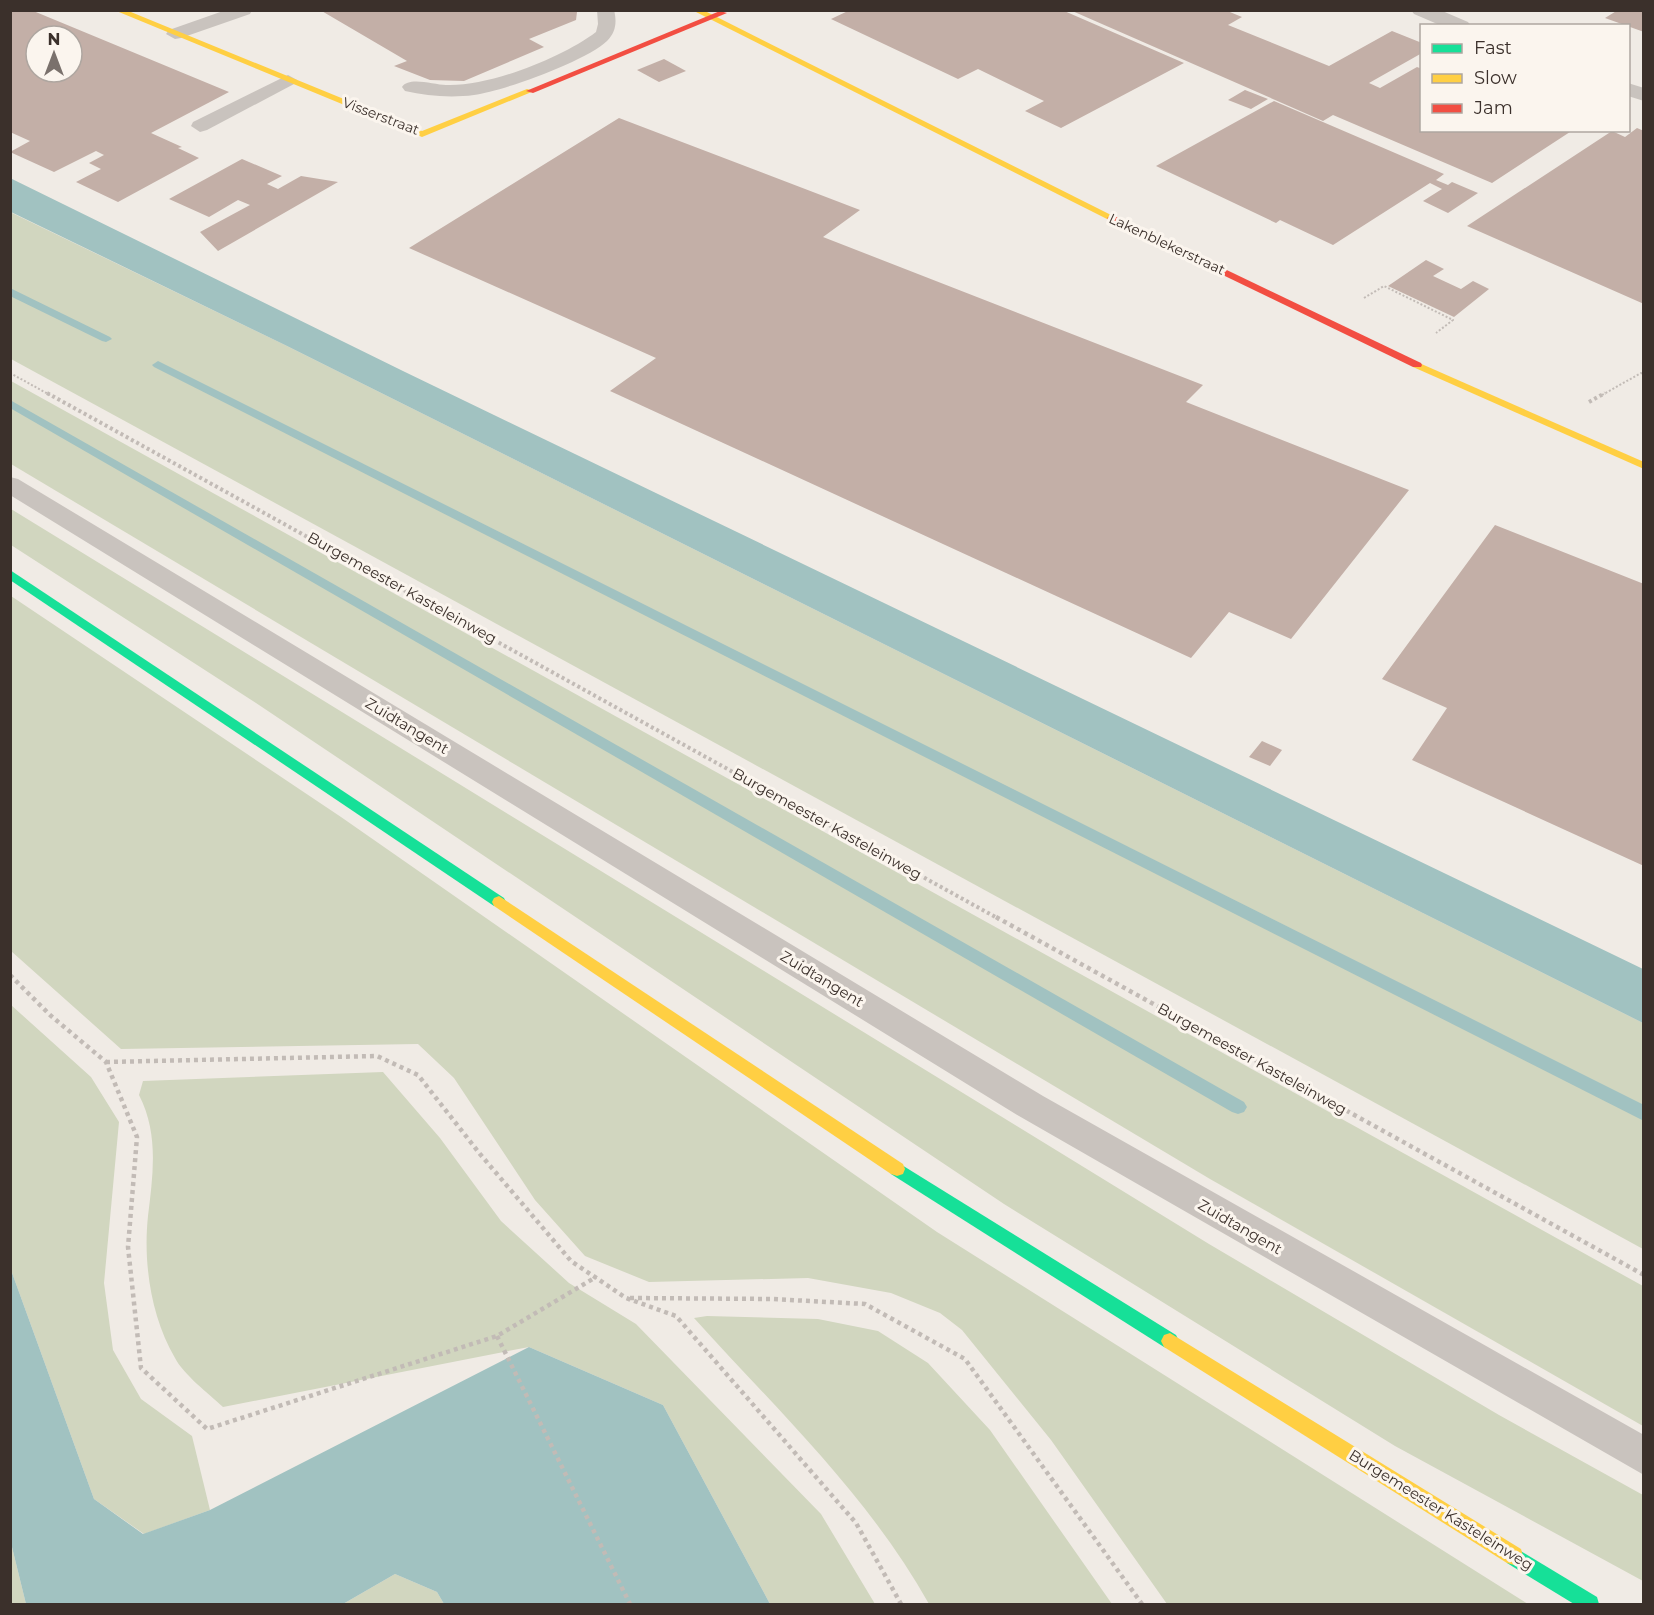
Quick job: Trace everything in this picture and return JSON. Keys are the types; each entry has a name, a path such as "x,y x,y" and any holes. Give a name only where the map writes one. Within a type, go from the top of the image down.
{"street":[{"name":"Visserstraat","path":"118,10 422,134 553,83 728,10"},
{"name":"Lakenblekerstraat","path":"696,10 1061,194 1542,423 1644,466"},
{"path":"1421,10 1456,24"},
{"name":"Burgemeester Kasteleinweg","path":"10,574 903,1173 1547,1577 1597,1602"}],"lane":[{"path":"176,34 244,10"},
{"path":"411,87 448,93 486,88 584,49 603,36 608,20 605,10"},
{"path":"530,70 553,83"},
{"path":"200,126 288,80"},
{"name":"Zuidtangent","path":"10,484 1031,1107 1644,1456"}],"path":[{"path":"1357,303 1384,286 1453,320 1430,337"},
{"name":"Burgemeester Kasteleinweg","path":"10,373 1644,1275"},
{"path":"1586,404 1641,373 1644,375"},
{"path":"10,975 50,1015 106,1062 137,1137 128,1247 141,1368 207,1429 497,1336 596,1277"},
{"path":"106,1062 377,1056 418,1075 480,1154 571,1261 626,1298 676,1316 856,1523 901,1605"},
{"path":"626,1298 772,1299 865,1304 965,1359 1068,1498 1142,1605"},
{"path":"497,1336 630,1605"}],"green space":[{"path":"10,212 285,345 1643,1023 1643,1249 11,359"},
{"path":"11,381 1643,1286 1643,1426 1210,1179 11,464"},
{"path":"11,509 1209,1244 1499,1415 1643,1495 1643,1581 1395,1446 1004,1204 256,703 11,545"},
{"path":"11,596 341,817 937,1232 1528,1604 1167,1604 1051,1440 962,1330 940,1313 891,1293 808,1278 649,1282 585,1256 535,1200 454,1078 418,1044 121,1049 11,951"},
{"path":"11,1005 91,1077 119,1122 104,1283 113,1350 141,1399 192,1436 210,1510 144,1534 94,1499 11,1270"},
{"path":"383,1072 440,1138 501,1221 569,1283 636,1324 821,1514 875,1604 770,1604 663,1405 529,1347 223,1407 184,1371 175,1358 160,1325 148,1271 147,1234 153,1154 150,1124 139,1095 143,1081"},
{"path":"707,1316 818,1319 878,1331 928,1363 990,1430 1112,1604 929,1604 905,1564 850,1490 789,1420 694,1318"},
{"path":"11,1543 26,1604 11,1604"},
{"path":"395,1574 437,1592 444,1604 343,1604"}],"water":[{"path":"10,178 405,372 1643,969 1643,1023 285,345 11,212"},
{"path":"11,1270 94,1499 143,1534 210,1510 529,1347 663,1405 770,1604 444,1604 437,1592 395,1574 343,1604 26,1604 11,1543"}],"building":[{"path":"10,10 31,10 65,24 24,24 24,84 84,84 84,32 229,92 151,133 182,147 178,148 199,158 118,202 76,182 101,169 89,163 104,155 96,151 54,172 10,152 30,141 10,132"},
{"path":"320,10 575,10 577,12 576,20 529,39 544,47 464,81 430,80 394,66 407,61"},
{"path":"850,10 1062,10 1184,63 1061,128 1025,111 1044,101 978,69 958,79 831,19"},
{"path":"1070,10 1225,10 1242,17 1228,25 1329,66 1392,31 1420,42 1420,54 1369,83 1380,88 1417,67 1420,68 1420,132 1570,132 1492,183 1333,115 1323,121"},
{"path":"1618,10 1644,10 1644,32 1630,27 1630,24 1622,24 1605,18"},
{"path":"664,59 686,71 659,82 637,70"},
{"path":"1245,90 1268,99 1251,109 1228,100"},
{"path":"1274,101 1444,174 1436,180 1448,185 1452,182 1478,193 1448,213 1423,201 1442,189 1430,183 1333,245 1280,220 1276,223 1156,166"},
{"path":"619,118 860,210 823,237 1203,385 1186,402 1409,490 1291,639 1229,612 1191,658 610,391 656,358 409,248"},
{"path":"1637,128 1644,131 1644,304 1467,226 1610,132 1625,137"},
{"path":"242,159 282,176 267,184 278,189 301,176 338,182 218,251 200,232 250,205 238,200 209,217 169,199"},
{"path":"1426,260 1444,269 1433,276 1461,289 1473,281 1489,289 1454,317 1388,286"},
{"path":"1495,525 1644,584 1644,866 1412,760 1447,708 1382,679"},
{"path":"1262,741 1282,750 1270,766 1249,757"}],"waterway":[{"path":"10,291 106,339"},
{"path":"158,365 1644,1114"},
{"path":"10,403 1238,1107"}],"traffic: fast":[{"path":"10,574 499,902"},
{"path":"897,1169 1170,1341"},
{"path":"1514,1556 1590,1604"}],"traffic: slow":[{"path":"118,10 422,134 530,91"},
{"path":"696,10 1112,218"},
{"path":"1417,365 1644,466"},
{"path":"499,902 897,1169"},
{"path":"1170,1341 1514,1556"}],"traffic: jam":[{"path":"530,91 723,13"},
{"path":"1112,218 1417,365"}]}
